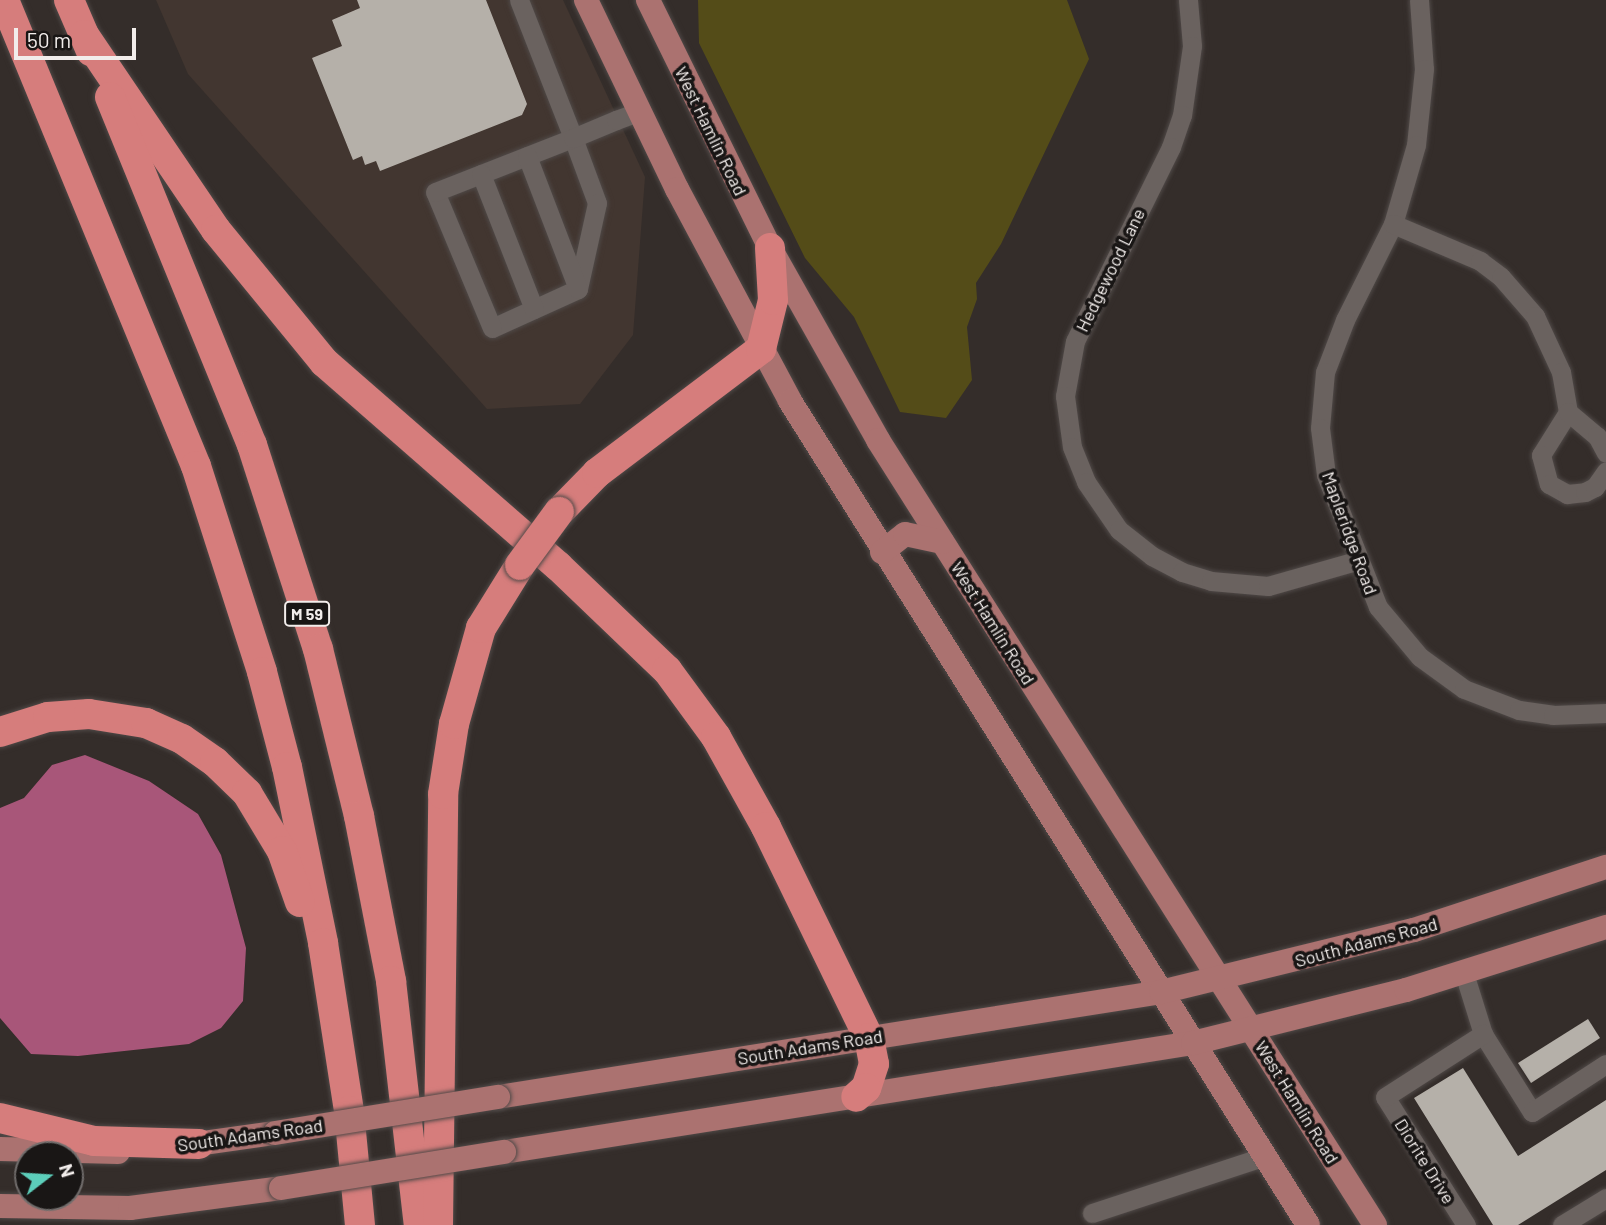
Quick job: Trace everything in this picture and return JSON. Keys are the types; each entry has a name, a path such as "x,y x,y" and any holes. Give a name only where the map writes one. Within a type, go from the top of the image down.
{"highway":[{"path":"4,0 159,371 222,543 287,767 337,1021 360,1225"},
{"name":"M 59","path":"69,0 231,389 318,649 359,816 391,981 419,1225"},
{"path":"84,35 216,230 324,362 558,566 667,670 716,737 766,827 869,1038 874,1064 866,1088 856,1097"},
{"path":"438,1225 443,794 454,724 481,628 520,565 559,512 597,474 761,349 773,300 770,248"},
{"path":"0,732 57,716 126,718 182,739 234,778 260,812 291,873 337,1021"},
{"path":"0,1118 73,1138 199,1143"}],"main road":[{"path":"586,0 638,112 761,349 882,552 1308,1225"},
{"name":"West Hamlin Road","path":"648,0 770,248 942,542 1375,1225"},
{"path":"882,552 905,534 942,542"},
{"name":"South Adams Road","path":"0,1150 96,1154 275,1133 1161,992 1414,930 1602,875"},
{"path":"0,1206 99,1210 281,1188 1193,1043 1252,1030 1464,973 1602,925"}],"street":[{"path":"519,0 597,203 578,289"},
{"name":"Hedgewood Lane","path":"1188,0 1192,46 1182,115 1167,157 1075,341 1065,396 1072,447 1086,482 1119,530 1152,556 1182,572 1220,583 1268,586 1356,561"},
{"name":"Mapleridge Road","path":"1419,0 1422,102 1410,173 1393,223 1333,346 1321,401 1326,475 1356,561 1391,626 1448,679 1519,710 1606,713"},
{"path":"578,289 492,328 435,192 638,112"},
{"path":"527,156 578,289"},
{"path":"481,174 534,309"},
{"path":"1393,223 1480,261 1518,295 1555,354 1568,412 1597,436 1606,453"},
{"path":"1568,412 1541,455 1549,484 1567,494 1585,492 1595,487 1606,471"},
{"path":"1464,973 1483,1034 1532,1112 1606,1064"},
{"name":"Diorite Drive","path":"1466,1225 1385,1097 1483,1034"},
{"path":"1092,1213 1265,1156"},
{"path":"1562,1225 1606,1198"}],"shaded area":[{"path":"156,0 563,0 645,177 633,335 580,404 487,409 188,74"},
{"path":"698,0 1067,0 1089,59 1001,244 976,283 977,299 967,327 972,380 946,418 900,412 854,317 805,258 699,43"},
{"path":"85,755 149,781 198,814 221,855 246,948 243,1001 221,1028 189,1044 78,1056 31,1054 0,1018 0,808 24,798 52,765"}],"building":[{"path":"357,0 486,0 527,104 522,115 380,171 376,161 365,165 362,156 353,160 312,58 342,46 332,20 360,8"},
{"path":"1588,1019 1600,1038 1531,1083 1518,1063"},
{"path":"1463,1068 1518,1156 1606,1100 1606,1170 1518,1225 1493,1225 1414,1098"}]}
